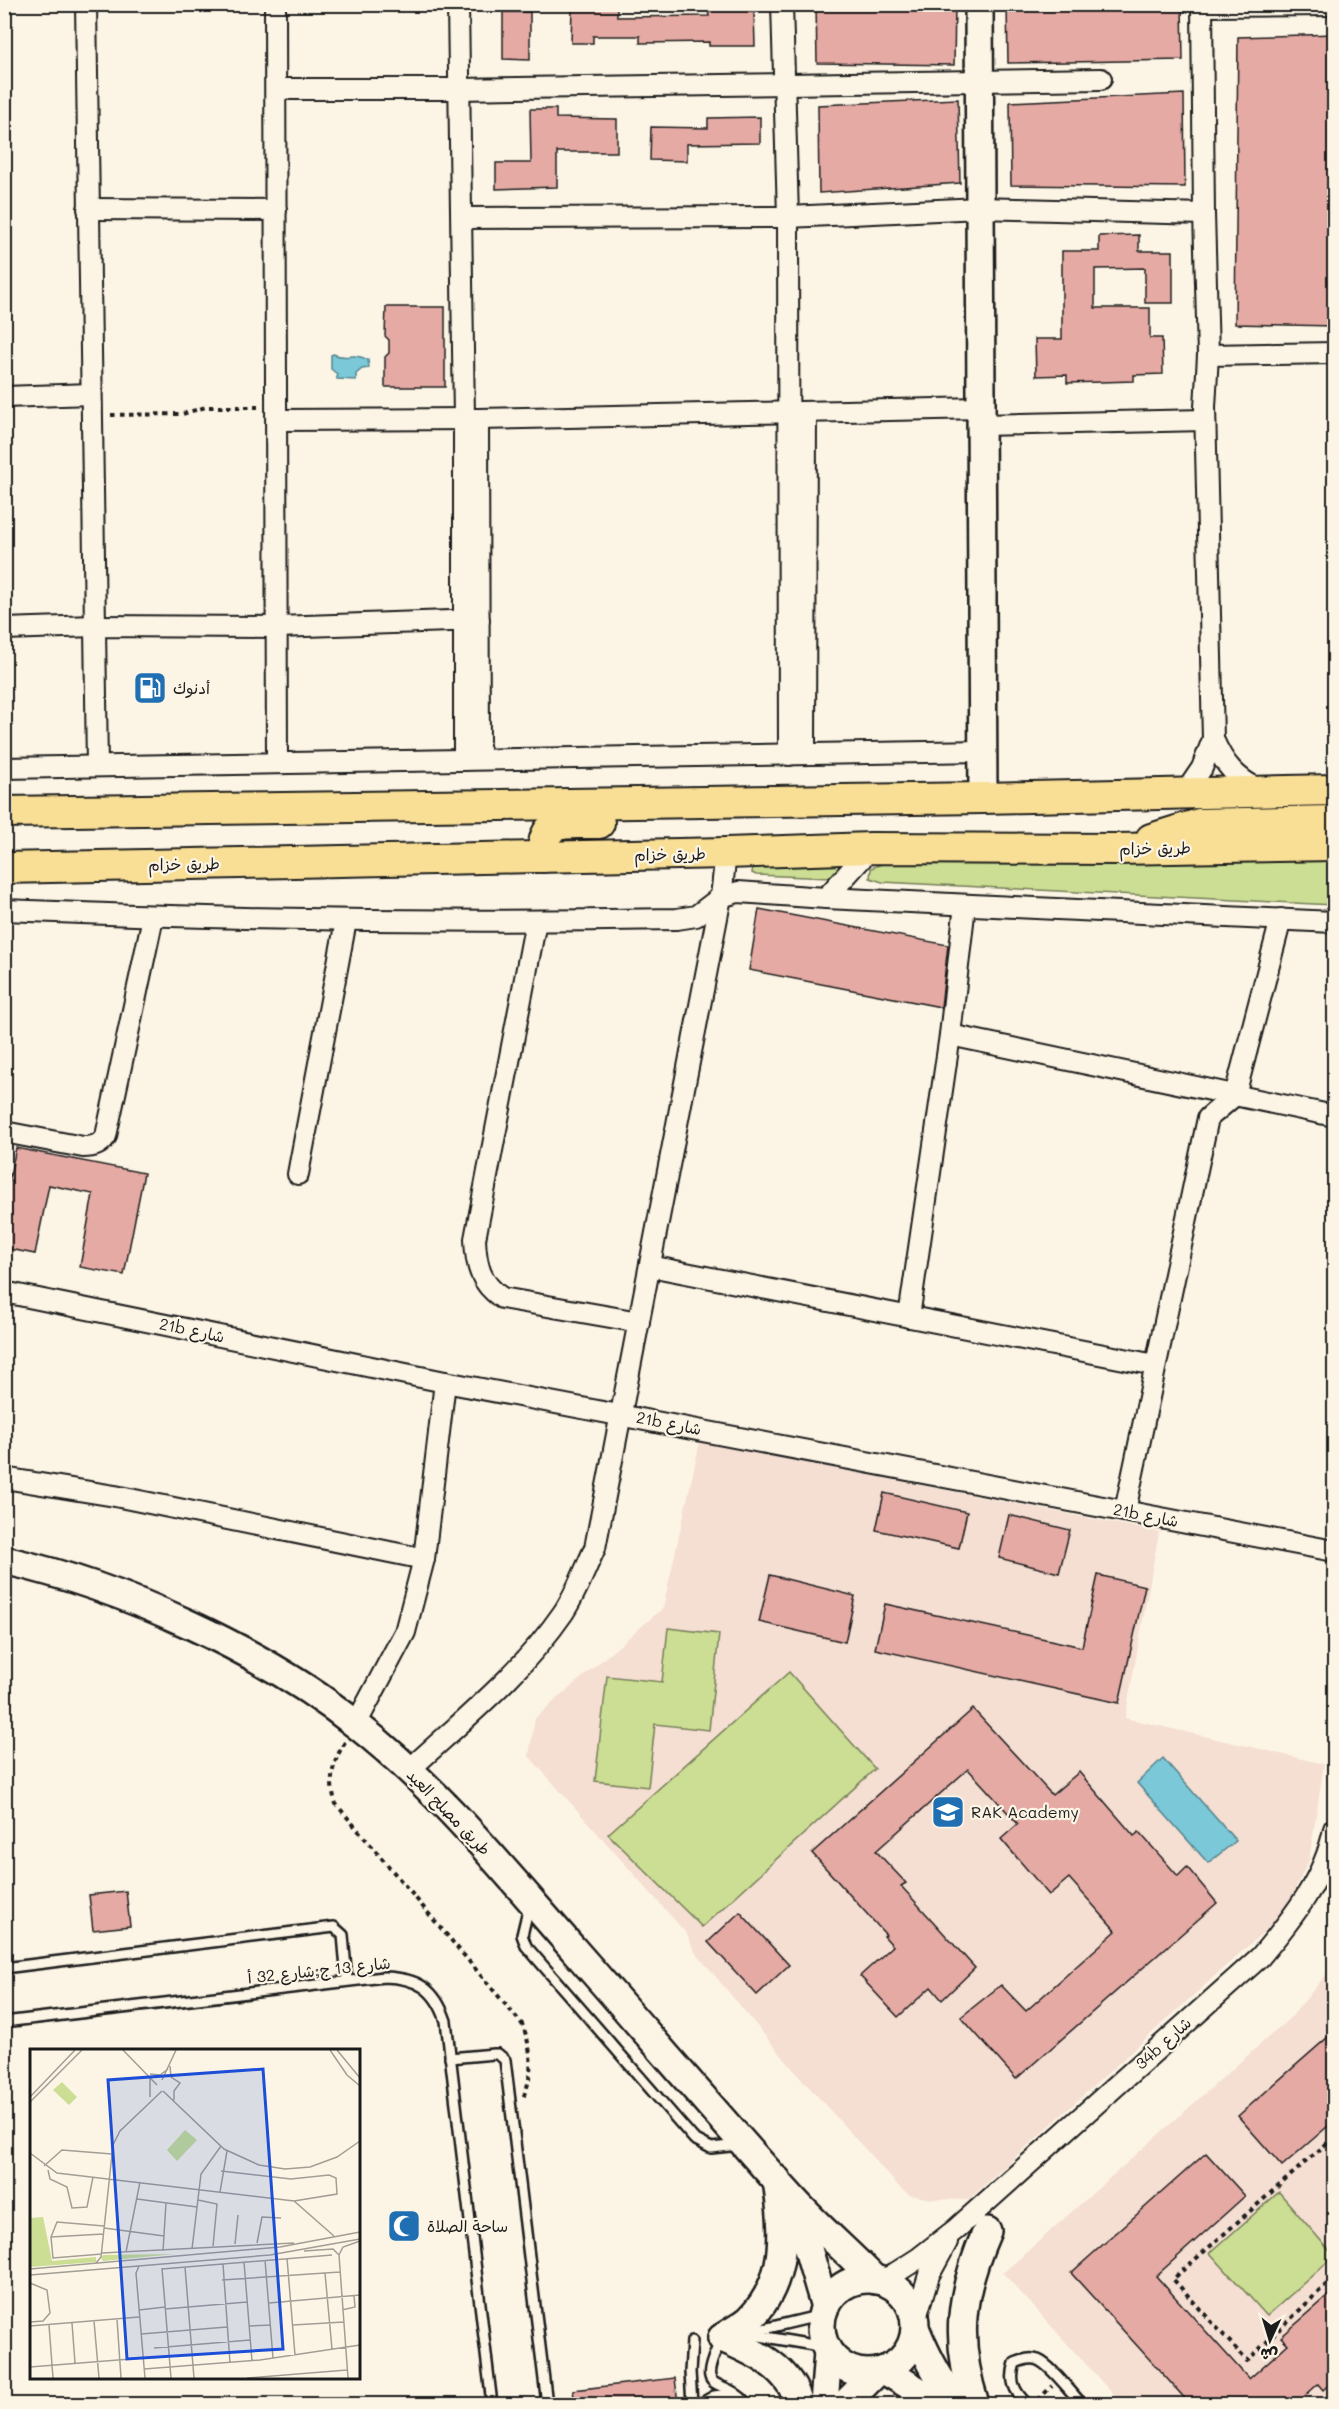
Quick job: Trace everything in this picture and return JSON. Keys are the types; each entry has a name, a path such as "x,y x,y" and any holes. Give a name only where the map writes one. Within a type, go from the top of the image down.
{"main road":[{"path":"4,812 983,798 1335,790"},
{"path":"543,857 544,838 549,829 559,824 651,821 672,818 699,801"},
{"path":"1117,849 1199,824 1335,821"},
{"name":"طريق خزام","path":"4,868 871,848 1117,849 1335,845"}],"street":[{"path":"86,4 98,766"},
{"path":"275,4 277,762"},
{"path":"458,4 462,218 471,419 472,760"},
{"path":"782,4 788,217 797,412 797,754"},
{"path":"979,4 983,798"},
{"path":"1262,791 1245,783 1231,771 1220,756 1213,739 1205,420 1208,355 1202,5 1335,5"},
{"path":"276,89 1101,79"},
{"path":"462,218 788,217 980,208 1204,214"},
{"path":"88,209 276,210"},
{"path":"1208,355 1335,353"},
{"path":"4,397 91,394"},
{"path":"277,413 471,419 797,412 1205,420"},
{"path":"4,629 95,626 277,627 471,620"},
{"path":"1185,793 1202,768 1213,739"},
{"path":"4,768 983,751"},
{"path":"826,898 871,848"},
{"path":"409,1770 504,1684 537,1647 564,1611 595,1548 722,897 726,853"},
{"path":"4,910 346,921 687,918 705,911 722,897 738,892 1335,922"},
{"path":"909,1317 950,1035 965,905"},
{"path":"4,1132 83,1147 92,1147 101,1143 106,1136 153,916"},
{"path":"1125,1511 1208,1118 1235,1095 1281,919"},
{"path":"298,1174 346,921"},
{"path":"536,921 475,1239 480,1274 490,1290 502,1298 639,1322"},
{"path":"950,1035 1335,1116"},
{"path":"650,1266 1155,1365"},
{"name":"21b شارع","path":"4,1292 445,1382 1335,1551"},
{"path":"356,1724 405,1632 424,1559 445,1382"},
{"path":"4,1478 115,1496 424,1559"},
{"name":"طريق مصلح العيد","path":"4,1560 95,1586 223,1641 298,1682 356,1724 409,1770 531,1901 785,2190 879,2280"},
{"name":"34b شارع","path":"879,2280 919,2258 955,2230 1260,1957 1294,1917 1331,1847 1335,1828"},
{"path":"722,2338 748,2321 765,2299 777,2274 783,2246 782,2218 785,2190"},
{"name":"طريق مصلح العيد","path":"785,2190 823,2311"},
{"name":"34b شارع","path":"915,2325 929,2275 955,2230"},
{"path":"975,2404 963,2355 962,2325 965,2296 972,2267 987,2231"},
{"path":"915,2325 907,2354 896,2364 880,2371 861,2373 841,2365 827,2349 820,2330 823,2311 839,2288 851,2282 879,2280 900,2291 908,2301 927,2356 942,2385 958,2404"},
{"path":"722,2338 755,2353 781,2370 796,2392 799,2404"},
{"path":"824,2404 827,2349"},
{"path":"845,2404 880,2371"},
{"path":"880,2371 940,2404"}],"lane":[{"path":"4,1968 334,1927 343,1935 346,1980"},
{"name":"شارع 13 ج;شارع 32 أ","path":"4,2022 346,1980 400,1977 416,1982 430,1992 440,2005 446,2021 492,2404"},
{"path":"450,2058 494,2054 502,2056 506,2064 547,2404"},
{"path":"747,2404 716,2385 709,2372 709,2364 722,2338 823,2311"},
{"path":"722,2338 760,2336 827,2349"},
{"path":"692,2341 690,2372 693,2404"},
{"path":"1027,2404 1013,2387 1011,2376 1015,2363 1026,2358 1038,2360 1082,2404"},
{"path":"700,2404 714,2396 733,2394"}],"path":[{"path":"92,415 183,414 206,407 277,413"},
{"path":"356,1724 333,1764 331,1784 336,1804 522,2024 531,2050 530,2078 520,2104 512,2117"},
{"path":"1335,2137 1173,2279 1247,2361 1335,2277"},
{"path":"1034,2404 1059,2380"}],"shaded area":[{"name":"RAK Academy","path":"700,1442 1159,1532 1125,1718 1324,1764 1309,1860 1283,1914 968,2200 932,2199 910,2195 901,2189 793,2069 695,1952 687,1934 529,1756 535,1718 663,1608"},
{"path":"1334,1965 1334,2404 1122,2404 1003,2273 1292,2016"}],"green space":[{"path":"1334,858 1334,905 882,882 870,878 871,868 882,864"},
{"path":"847,864 831,878 752,873 753,865"},
{"path":"668,1628 719,1634 709,1730 655,1724 648,1787 595,1781 607,1676 662,1682"},
{"path":"789,1672 875,1769 702,1927 608,1834"},
{"path":"1279,2192 1334,2256 1267,2316 1210,2253"}],"water":[{"path":"331,355 343,357 362,357 368,360 369,368 362,369 356,374 356,380 337,379 337,374 331,369"},
{"path":"1163,1758 1236,1841 1208,1863 1137,1783"}],"building":[{"path":"816,4 955,4 954,65 817,63"},
{"path":"1007,4 1182,4 1183,60 1008,63"},
{"path":"572,7 617,7 617,17 709,16 708,11 754,11 755,46 709,46 709,42 640,43 640,36 593,36 593,43 571,43"},
{"path":"503,12 530,12 530,60 503,59"},
{"path":"1335,34 1335,326 1235,324 1238,37"},
{"path":"1184,94 1185,187 1011,185 1010,102"},
{"path":"958,99 960,183 819,193 818,105"},
{"path":"530,109 556,109 556,118 617,119 617,152 557,152 557,187 496,189 496,163 531,163"},
{"path":"760,117 760,143 687,144 687,161 650,160 651,127 708,128 708,118"},
{"path":"1139,235 1139,251 1173,251 1173,303 1145,303 1145,268 1095,269 1095,308 1150,308 1150,338 1162,338 1163,374 1134,375 1134,381 1067,383 1067,375 1036,376 1035,339 1062,339 1062,251 1099,251 1099,236"},
{"path":"386,307 445,307 445,387 385,387 385,357 389,353 389,340 385,336"},
{"path":"759,909 948,945 941,1007 749,970"},
{"path":"16,1148 144,1173 124,1275 80,1267 93,1194 49,1185 35,1254 4,1248 4,1203"},
{"path":"884,1493 967,1512 959,1548 876,1530"},
{"path":"1009,1515 1070,1530 1059,1573 999,1558"},
{"path":"770,1575 855,1596 845,1642 759,1622"},
{"path":"1098,1575 1145,1586 1119,1703 875,1649 885,1604 1082,1647"},
{"path":"973,1709 1052,1795 1079,1772 1134,1836 1139,1832 1178,1876 1187,1867 1217,1903 1016,2079 961,2017 1001,1985 1026,2011 1116,1931 1069,1878 1049,1895 1001,1839 1018,1824 968,1769 876,1851 906,1883 901,1886 975,1968 942,2000 931,1987 898,2017 860,1976 893,1946 884,1936 886,1935 812,1853"},
{"path":"126,1891 130,1926 93,1930 89,1895"},
{"path":"740,1912 789,1965 757,1995 708,1942"},
{"path":"1335,2031 1335,2120 1282,2166 1238,2116"},
{"path":"1206,2153 1245,2196 1156,2276 1249,2379 1288,2344 1281,2337 1335,2290 1335,2379 1323,2390 1318,2384 1296,2404 1190,2404 1071,2273"},
{"path":"675,2378 678,2404 575,2404 573,2390"}],"place":[{"name":"أدنوك","path":"150,688"},
{"name":"RAK Academy","path":"948,1812"},
{"name":"ساحة الصلاة","path":"404,2226"}]}
